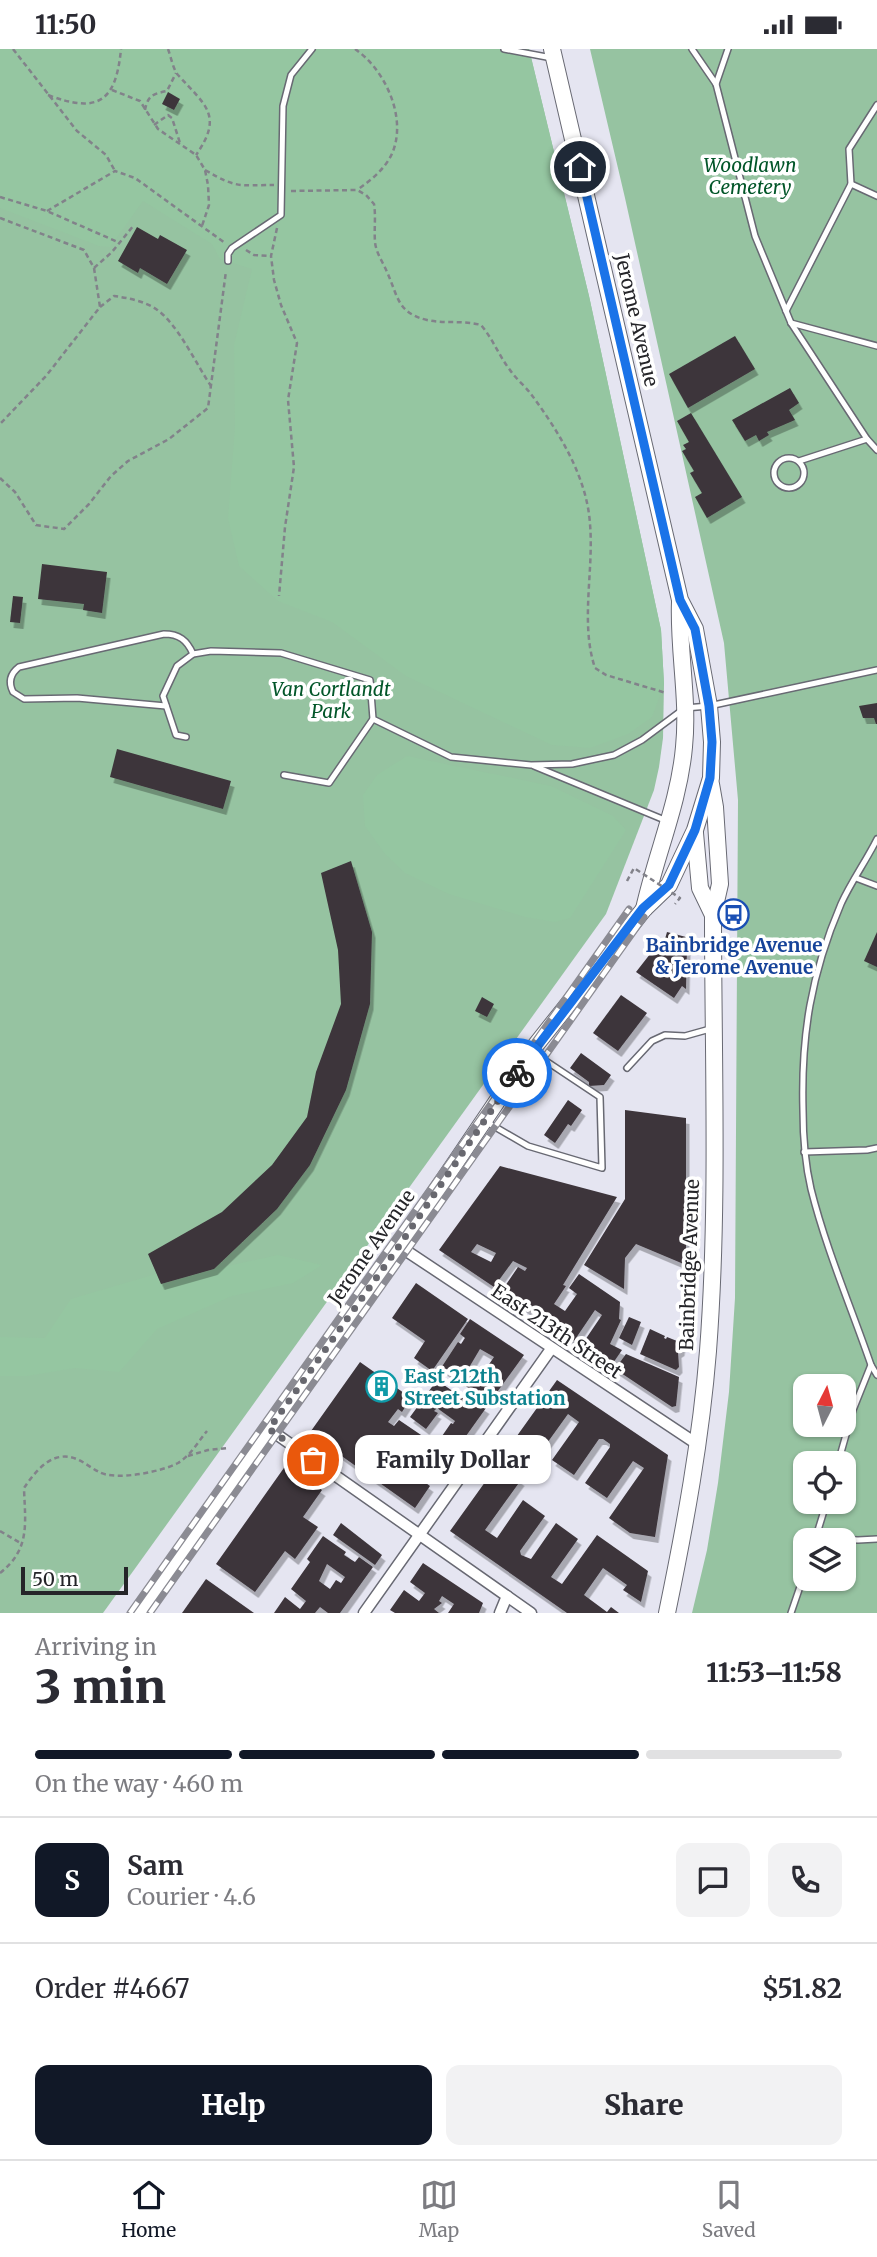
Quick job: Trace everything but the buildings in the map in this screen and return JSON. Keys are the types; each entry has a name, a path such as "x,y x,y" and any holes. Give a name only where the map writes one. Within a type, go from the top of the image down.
{"main road":[{"name":"Jerome Avenue","path":"138,1613 399,1246 531,1051 643,908 669,885 695,830 710,778 712,742 709,706 695,629 680,600 554,54"},
{"name":"Jerome Avenue","path":"643,908 681,775 685,743 679,632 680,600"},
{"name":"Bainbridge Avenue","path":"667,1613 688,1507 709,1323 714,1186 713,915 720,884 715,807 710,778"},
{"path":"669,822 695,830"},
{"name":"Bainbridge Avenue","path":"695,830 700,888 713,915"}],"street":[{"name":"East 213th Street","path":"399,1246 697,1444"},
{"path":"363,1613 551,1349"},
{"path":"269,1429 531,1613"},
{"path":"500,1613 507,1596"}],"lane":[{"path":"228,261 228,254 234,246 281,215 283,106 292,75 312,49"},
{"path":"504,49 554,54"},
{"path":"692,49 716,84 755,236 791,323 867,439 877,450"},
{"path":"716,84 728,49"},
{"path":"786,311 851,184 849,149 877,105"},
{"path":"851,184 877,196"},
{"path":"791,323 877,346"},
{"path":"799,461 804,473 801,482 788,488 779,484 774,475 779,461 789,457 799,461 867,439"},
{"path":"166,706 86,699 24,699 13,692 10,680 13,671 19,667 164,634 178,635 193,654"},
{"path":"186,737 176,735 163,696 177,666 193,654 281,653 370,680 373,719 329,783 285,775"},
{"path":"373,719 451,757 531,765 572,764 614,755 642,740 685,708 709,706 877,670"},
{"path":"531,765 669,822"},
{"path":"877,839 842,903 820,964 807,1016 802,1065 804,1152 821,1227 877,1375"},
{"path":"856,878 877,886"},
{"path":"627,1068 652,1041 664,1035 685,1037 713,1028"},
{"path":"484,1121 528,1146 602,1168 600,1097 531,1051"},
{"path":"804,1152 877,1148"},
{"path":"841,1451 853,1410 871,1365"},
{"path":"856,1541 877,1539"},
{"path":"791,1613 799,1591"}],"path":[{"path":"13,49 77,131 106,155 115,171 135,178 234,246 254,255 271,256"},
{"path":"48,95 63,101 87,103 105,99 112,90 121,49"},
{"path":"168,49 176,73 195,92 209,113 209,133 196,155"},
{"path":"355,49 370,61 383,82 395,113 397,129 395,146 386,164 373,179 358,190"},
{"path":"145,110 150,96 167,91 176,73"},
{"path":"112,90 140,101 154,125 196,155 205,170 209,205 202,226"},
{"path":"154,125 168,115 172,118 180,143"},
{"path":"205,170 237,186 358,190 374,204 375,244 395,297 403,308 429,321 458,321 481,325 568,452 587,502 590,523 590,655 595,668 627,683 666,693"},
{"path":"47,211 115,171"},
{"path":"0,197 47,211 120,243"},
{"path":"279,596 294,467 288,400 297,343 281,305 271,256 281,215"},
{"path":"0,218 84,250 94,268 100,307"},
{"path":"94,268 134,225"},
{"path":"0,478 15,492 36,525 64,529 128,461 169,439 208,408 228,261"},
{"path":"0,424 46,376 100,307 114,296 131,299 156,309 171,324 211,386"},
{"path":"627,881 634,868 680,898 676,904"},
{"path":"184,1457 207,1431"},
{"path":"0,1573 13,1560 22,1543 27,1522 24,1488 31,1478 51,1461 60,1457 72,1457 102,1474 122,1477 169,1466 184,1457 208,1450 228,1448"},
{"path":"0,1531 22,1543"}],"green space":[{"name":"Van Cortlandt Park","path":"0,49 529,49 589,296 661,630 664,684 663,738 659,767 654,790 606,914 103,1613 0,1613"},
{"path":"0,49 529,49 589,296 661,630 664,684 652,717 628,734 590,748 552,745 406,676 332,622 278,601 239,566 228,518 235,427 234,345 252,269 220,259 212,244 143,201 110,247 99,246 0,208"},
{"name":"Woodlawn Cemetery","path":"590,49 877,49 877,1613 692,1613 707,1550 718,1483 729,1392 735,1298 738,800 724,643"},
{"path":"407,756 551,786 613,816 626,830 570,918 555,922 525,917 449,894 405,873 385,854 365,826 363,795 377,775"},
{"path":"278,1255 322,1265 293,1283 232,1296 157,1329 119,1372 75,1368 27,1376 0,1376 0,1337 45,1338 71,1299 156,1274 214,1269"}],"railway":[{"path":"130,1613 629,909"},
{"path":"150,1613 644,917"}],"way so far":[{"path":"313,1460 269,1429 517,1073"}],"place":[{"name":"Bainbridge Avenue & Jerome Avenue","path":"734,914"},
{"name":"East 212th Street Substation","path":"381,1387"},
{"name":"Family Dollar","path":"313,1460"}],"route":[{"path":"517,1073 531,1051 643,908 669,885 695,830 710,778 712,742 709,706 695,629 680,600 580,167"}]}
